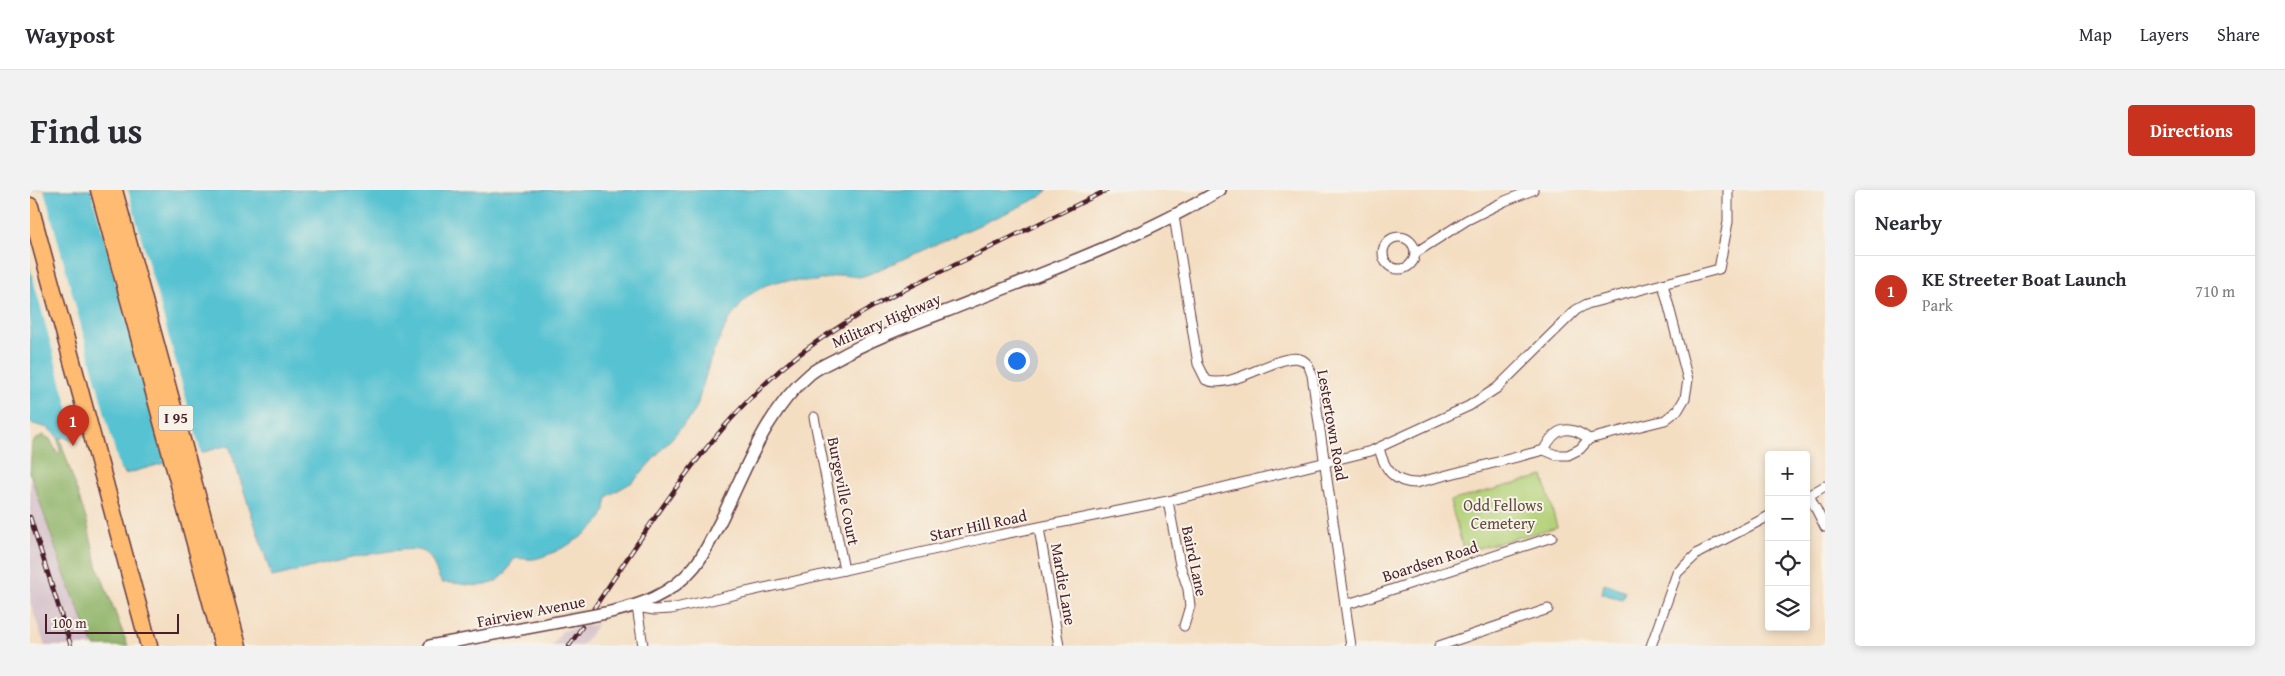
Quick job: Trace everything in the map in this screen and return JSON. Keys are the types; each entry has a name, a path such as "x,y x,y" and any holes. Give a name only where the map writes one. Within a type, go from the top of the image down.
{"highway":[{"path":"99,190 223,646"},
{"name":"I 95","path":"114,190 238,646"},
{"path":"30,206 149,646"}],"street":[{"name":"Military Highway","path":"637,607 667,590 695,567 761,438 784,401 812,372 874,339 1068,263 1174,216 1220,190"},
{"path":"1415,253 1467,220 1505,201 1533,190"},
{"name":"Starr Hill Road","path":"637,607 654,610 672,609 844,570 1168,501 1379,448 1469,406 1497,388 1576,310 1586,304 1718,269 1728,222 1728,190"},
{"name":"Lestertown Road","path":"1174,216 1198,364 1201,374 1206,380 1222,383 1292,358 1305,362 1312,375 1351,646"},
{"path":"1379,448 1383,465 1387,470 1406,483 1416,483 1544,450 1556,455 1568,455 1580,449 1589,439 1665,420 1678,410 1685,398 1688,380 1686,366 1663,284"},
{"name":"Burgeville Court","path":"814,417 844,570"},
{"path":"1544,450 1556,432 1569,429 1581,433 1589,439"},
{"path":"1810,494 1825,486"},
{"name":"Baird Lane","path":"1168,501 1180,565 1188,589 1190,606 1184,626"},
{"path":"1810,501 1825,527"},
{"path":"1651,646 1677,572 1698,553 1765,518"},
{"name":"Mardie Lane","path":"1039,528 1059,646"},
{"name":"Boardsen Road","path":"1345,604 1552,537"},
{"path":"637,607 643,646"},
{"name":"Fairview Avenue","path":"430,646 637,607"},
{"path":"1439,646 1548,609"}],"shaded area":[{"path":"30,473 65,576 94,646 45,646 30,602"},
{"path":"598,624 582,646 552,646 562,631"}],"green space":[{"path":"43,435 50,439 58,455 60,452 58,438 60,439 87,522 97,565 128,646 94,646 65,576 30,473 32,442"},
{"name":"Odd Fellows Cemetery","path":"1543,476 1557,527 1464,552 1450,501"}],"water":[{"path":"30,190 1048,190 1040,197 1004,214 869,274 860,277 841,275 815,281 780,281 766,285 748,296 728,321 710,360 693,414 634,481 608,496 604,513 592,529 555,552 535,559 514,559 503,576 488,584 473,586 442,583 429,556 426,553 415,550 376,553 272,577 229,445 125,474 124,471 107,464 79,444 63,437 60,439 48,428 30,423"},
{"path":"1604,583 1625,591 1622,599 1602,594"}],"pier":[{"path":"30,190 44,190 121,473 98,463 79,448 30,267"},
{"path":"91,190 128,190 202,456 166,465"}],"railway":[{"path":"594,608 657,514 703,453 752,396 780,370 823,337 869,309 1107,190"},
{"path":"30,517 71,646"},
{"path":"569,646 582,627"}],"place":[{"name":"KE Streeter Boat Launch","path":"73,446"}]}
